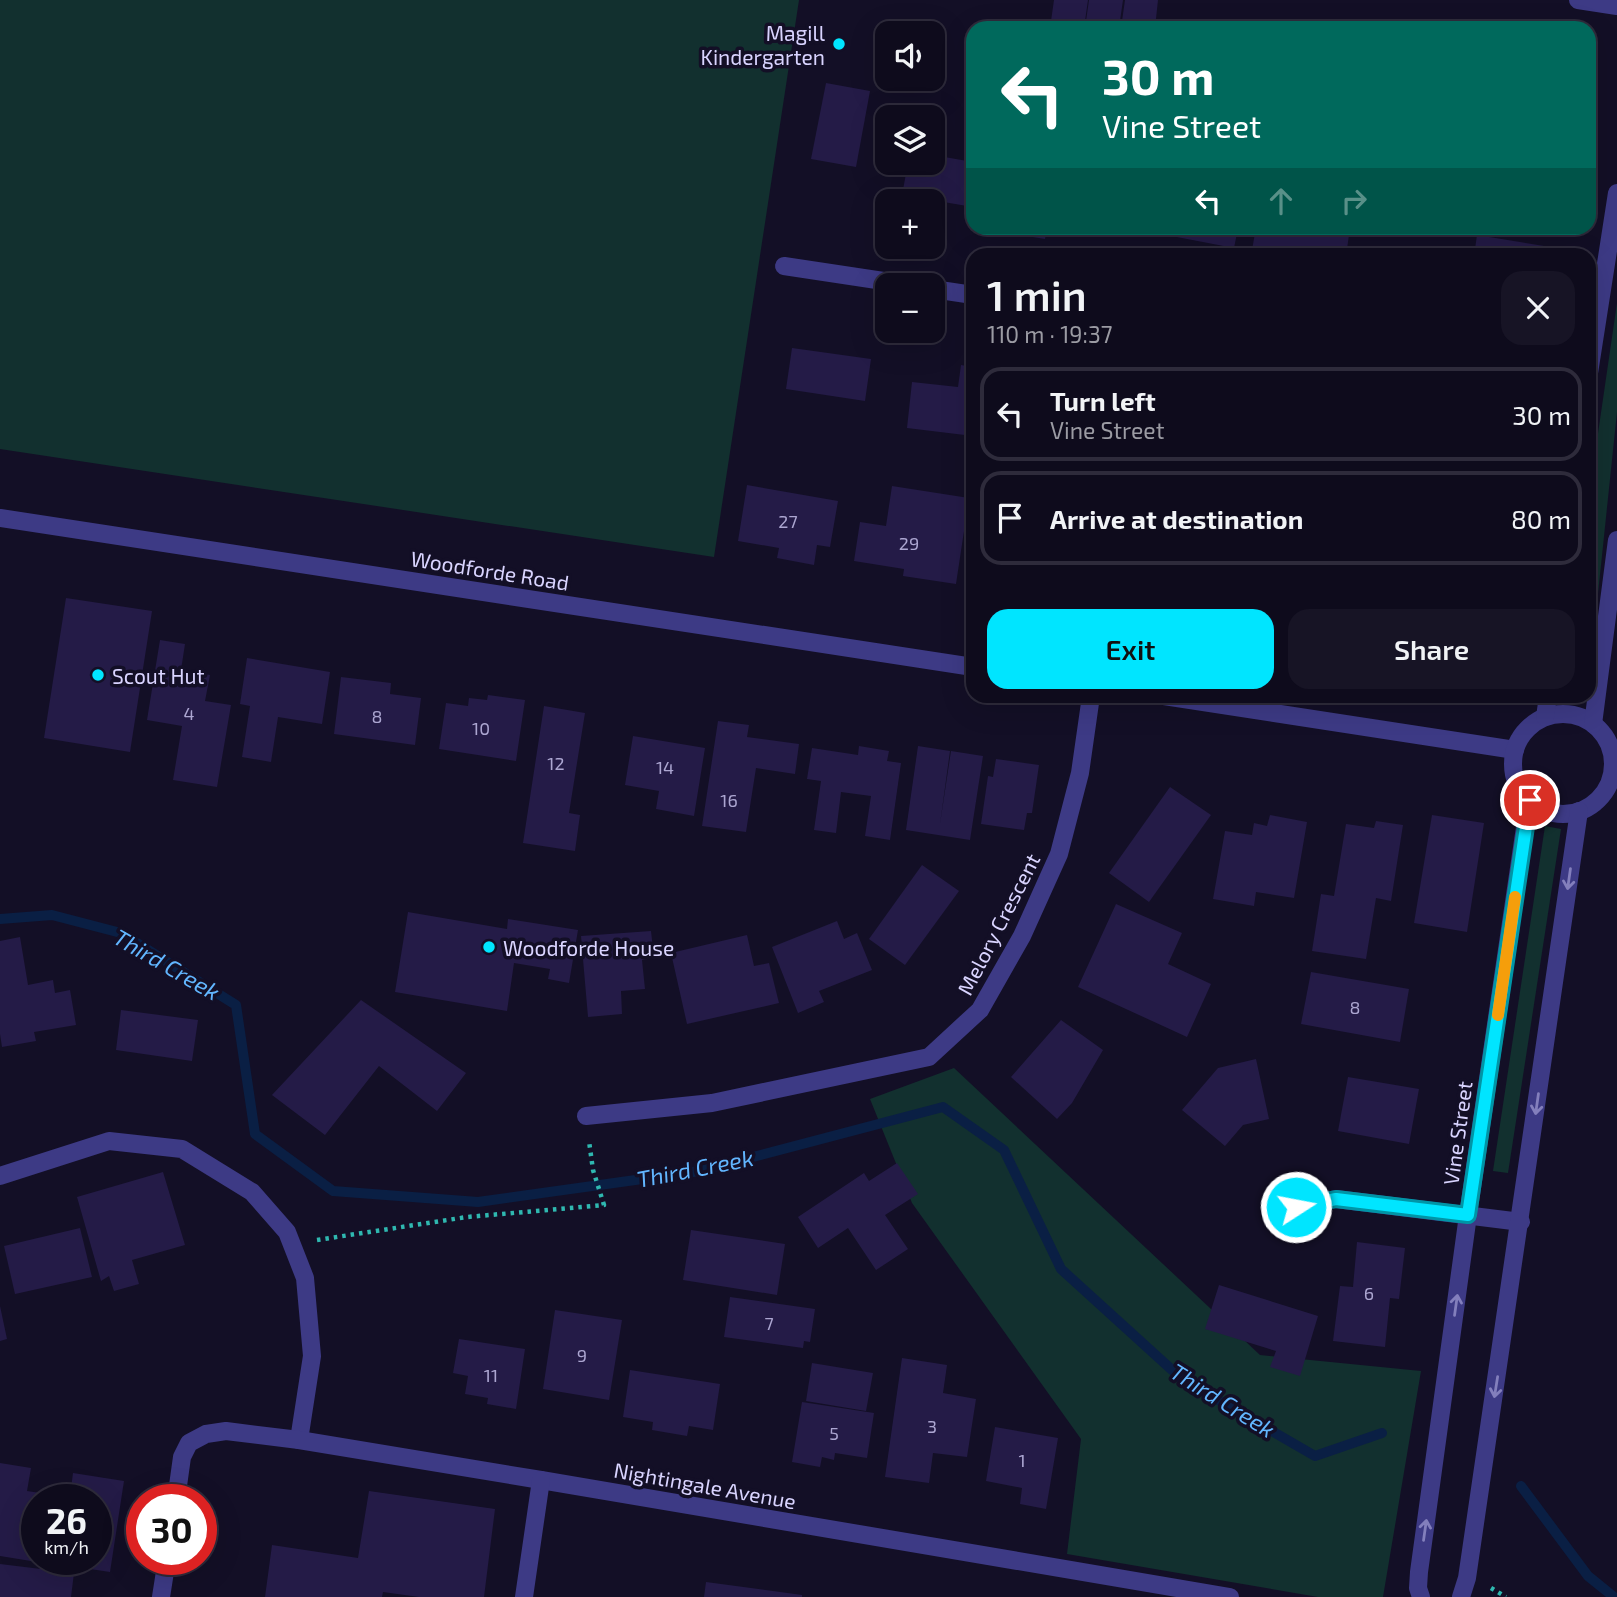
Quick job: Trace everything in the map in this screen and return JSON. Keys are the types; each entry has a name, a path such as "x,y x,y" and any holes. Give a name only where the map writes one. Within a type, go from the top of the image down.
{"street":[{"path":"1578,0 1617,6"},
{"path":"1596,339 1612,261 1617,193"},
{"path":"784,267 875,280"},
{"path":"945,291 966,294"},
{"name":"Woodforde Road","path":"0,518 966,666"},
{"path":"1596,701 1617,540"},
{"name":"Melory Crescent","path":"586,1116 712,1103 929,1057 980,1010 1022,936 1049,878 1059,854 1080,773 1090,703"},
{"path":"1210,703 1515,750"},
{"path":"1545,717 1547,703"},
{"path":"1593,724 1596,703"},
{"path":"1570,715 1593,724 1605,736 1612,751 1615,767 1610,782 1592,805 1579,811 1562,813 1544,810 1530,800 1515,778 1515,750 1521,737 1532,725 1545,717 1570,715"},
{"name":"Vine Street","path":"1421,1597 1418,1588 1419,1572 1468,1215 1530,800"},
{"path":"1461,1597 1468,1578 1579,811"},
{"path":"0,1176 109,1141 182,1149 252,1192 287,1231 305,1278 312,1356 299,1440"},
{"path":"1296,1207 1336,1199 1521,1222"},
{"name":"Nightingale Avenue","path":"178,1484 182,1457 189,1443 206,1434 226,1430 541,1480 1164,1592 1230,1597"},
{"path":"524,1597 541,1480"},
{"path":"162,1597 165,1575"}],"path":[{"path":"292,1244 467,1217 604,1205 593,1170"}],"green space":[{"path":"0,0 799,0 714,557 0,449"},
{"path":"1617,303 1617,412 1596,613 1596,447"},
{"path":"1545,826 1561,829 1508,1173 1493,1171"},
{"path":"954,1068 1260,1355 1421,1371 1383,1597 1318,1597 1067,1554 1081,1439 912,1203 870,1099"}],"building":[{"path":"1054,0 1088,0 1085,21 1051,21"},
{"path":"1089,0 1123,0 1120,21 1086,21"},
{"path":"1125,0 1158,0 1156,21 1122,21"},
{"path":"826,83 870,91 856,167 811,159"},
{"path":"945,157 966,161 966,206 945,202 945,189 903,189 906,175 945,175"},
{"path":"1020,235 1046,235 1045,239"},
{"path":"1166,235 1237,235 1234,248"},
{"path":"1255,235 1349,235 1347,248 1252,248"},
{"path":"1477,235 1557,248 1475,248"},
{"path":"792,348 871,359 865,401 786,389"},
{"path":"961,365 966,366 966,435 907,428 912,382 958,387"},
{"path":"747,485 838,501 830,547 817,545 814,565 777,558 779,548 738,541"},
{"path":"892,486 966,498 966,518 956,584 903,576 904,569 854,561 860,522 886,526"},
{"name":"Scout Hut","path":"66,598 152,611 130,752 44,738"},
{"path":"160,640 185,644 181,670 210,675 205,701 231,705 217,787 173,780 182,726 147,720"},
{"path":"247,658 330,672 322,724 278,717 271,762 242,757 250,706 240,704"},
{"path":"341,677 391,683 390,694 421,698 415,745 334,734"},
{"path":"488,695 525,700 516,761 439,749 446,703 468,706 469,698 487,700"},
{"path":"544,706 585,713 569,813 580,815 575,851 523,843"},
{"path":"718,721 749,725 747,737 799,744 795,774 756,768 746,832 702,826"},
{"path":"633,736 705,748 694,816 656,809 659,791 625,785"},
{"path":"859,746 889,751 887,761 901,763 890,840 865,836 871,796 841,792 836,833 814,830 821,781 807,779 812,748 858,755"},
{"path":"918,746 950,751 940,824 951,751 983,756 970,840 906,830"},
{"path":"996,759 1039,765 1032,813 1027,813 1024,830 981,824 988,776 993,777"},
{"path":"1170,787 1211,815 1149,902 1109,873"},
{"path":"1270,815 1307,822 1294,898 1256,892 1254,906 1213,899 1225,831 1252,835 1254,823 1267,826"},
{"path":"1432,815 1484,823 1467,932 1414,923"},
{"path":"1376,821 1403,825 1391,901 1376,898 1366,959 1312,951 1321,894 1334,896 1346,824 1374,828"},
{"path":"922,865 959,891 905,965 869,939"},
{"path":"1116,904 1182,933 1168,964 1211,984 1187,1037 1078,987"},
{"name":"Woodforde House","path":"408,912 507,929 508,919 578,930 569,983 548,979 550,969 514,963 507,1011 395,992"},
{"path":"837,921 844,939 857,933 872,970 819,991 824,1002 798,1013 772,947"},
{"path":"651,931 654,958 642,960 645,989 621,991 622,1014 588,1017 581,936"},
{"path":"747,935 754,966 769,963 779,1003 687,1024 671,953"},
{"path":"20,937 28,985 53,980 55,993 70,990 76,1025 34,1032 36,1041 2,1047 0,941"},
{"path":"1311,972 1409,989 1400,1042 1301,1024"},
{"path":"361,1000 466,1073 437,1111 379,1066 325,1135 272,1095"},
{"path":"121,1010 198,1020 192,1061 116,1050"},
{"path":"1061,1020 1103,1050 1072,1103 1057,1119 1011,1077"},
{"path":"1256,1059 1269,1119 1243,1125 1225,1146 1182,1110 1218,1068"},
{"path":"1348,1077 1419,1089 1409,1144 1338,1131"},
{"path":"897,1163 918,1194 885,1215 908,1249 876,1270 848,1228 818,1248 798,1217 864,1173 869,1181"},
{"path":"163,1172 185,1245 132,1260 139,1284 114,1291 109,1276 101,1281 77,1197"},
{"path":"80,1228 92,1277 15,1294 4,1246"},
{"path":"691,1230 785,1244 777,1295 683,1280"},
{"path":"1357,1242 1405,1248 1399,1299 1390,1298 1385,1347 1333,1341 1340,1286 1353,1287"},
{"path":"1219,1285 1318,1316 1300,1376 1270,1367 1276,1351 1205,1329"},
{"path":"730,1297 815,1309 810,1342 804,1341 803,1348 724,1337"},
{"path":"0,1306 7,1339 0,1341"},
{"path":"555,1310 622,1320 609,1400 543,1389"},
{"path":"459,1339 525,1349 516,1409 487,1404 488,1398 465,1394 468,1376 453,1373"},
{"path":"902,1358 947,1365 943,1393 976,1399 967,1457 933,1453 929,1483 885,1477"},
{"path":"812,1363 873,1373 866,1411 806,1401"},
{"path":"630,1370 720,1384 713,1430 689,1426 687,1436 652,1430 653,1422 623,1417"},
{"path":"802,1402 874,1413 867,1458 835,1453 834,1460 822,1457 820,1467 792,1462"},
{"path":"995,1427 1058,1438 1046,1509 1020,1504 1022,1488 986,1481"},
{"path":"0,1463 31,1468 28,1484 21,1484 21,1559 0,1556"},
{"path":"73,1473 124,1481 112,1559 112,1484 72,1484"},
{"path":"369,1491 495,1509 484,1597 419,1597 383,1592 382,1597 265,1597 272,1545 358,1558"},
{"path":"0,1564 21,1567 21,1575 74,1575 71,1597 0,1597"},
{"path":"706,1582 802,1595 802,1597 704,1597"}],"waterway":[{"name":"Third Creek","path":"0,919 52,915 121,933 236,1005 255,1134 333,1191 478,1202 700,1171 943,1107 1004,1150 1061,1269 1182,1379 1315,1456 1382,1433"},
{"name":"Third Creek","path":"1521,1486 1588,1576 1614,1597"}],"slow traffic":[{"path":"1498,1015 1515,897"}],"place":[{"name":"Magill Kindergarten","path":"839,44"},
{"name":"Scout Hut","path":"98,675"},
{"name":"Woodforde House","path":"489,947"}],"route":[{"path":"1296,1207 1336,1199 1468,1215 1530,800"}]}
